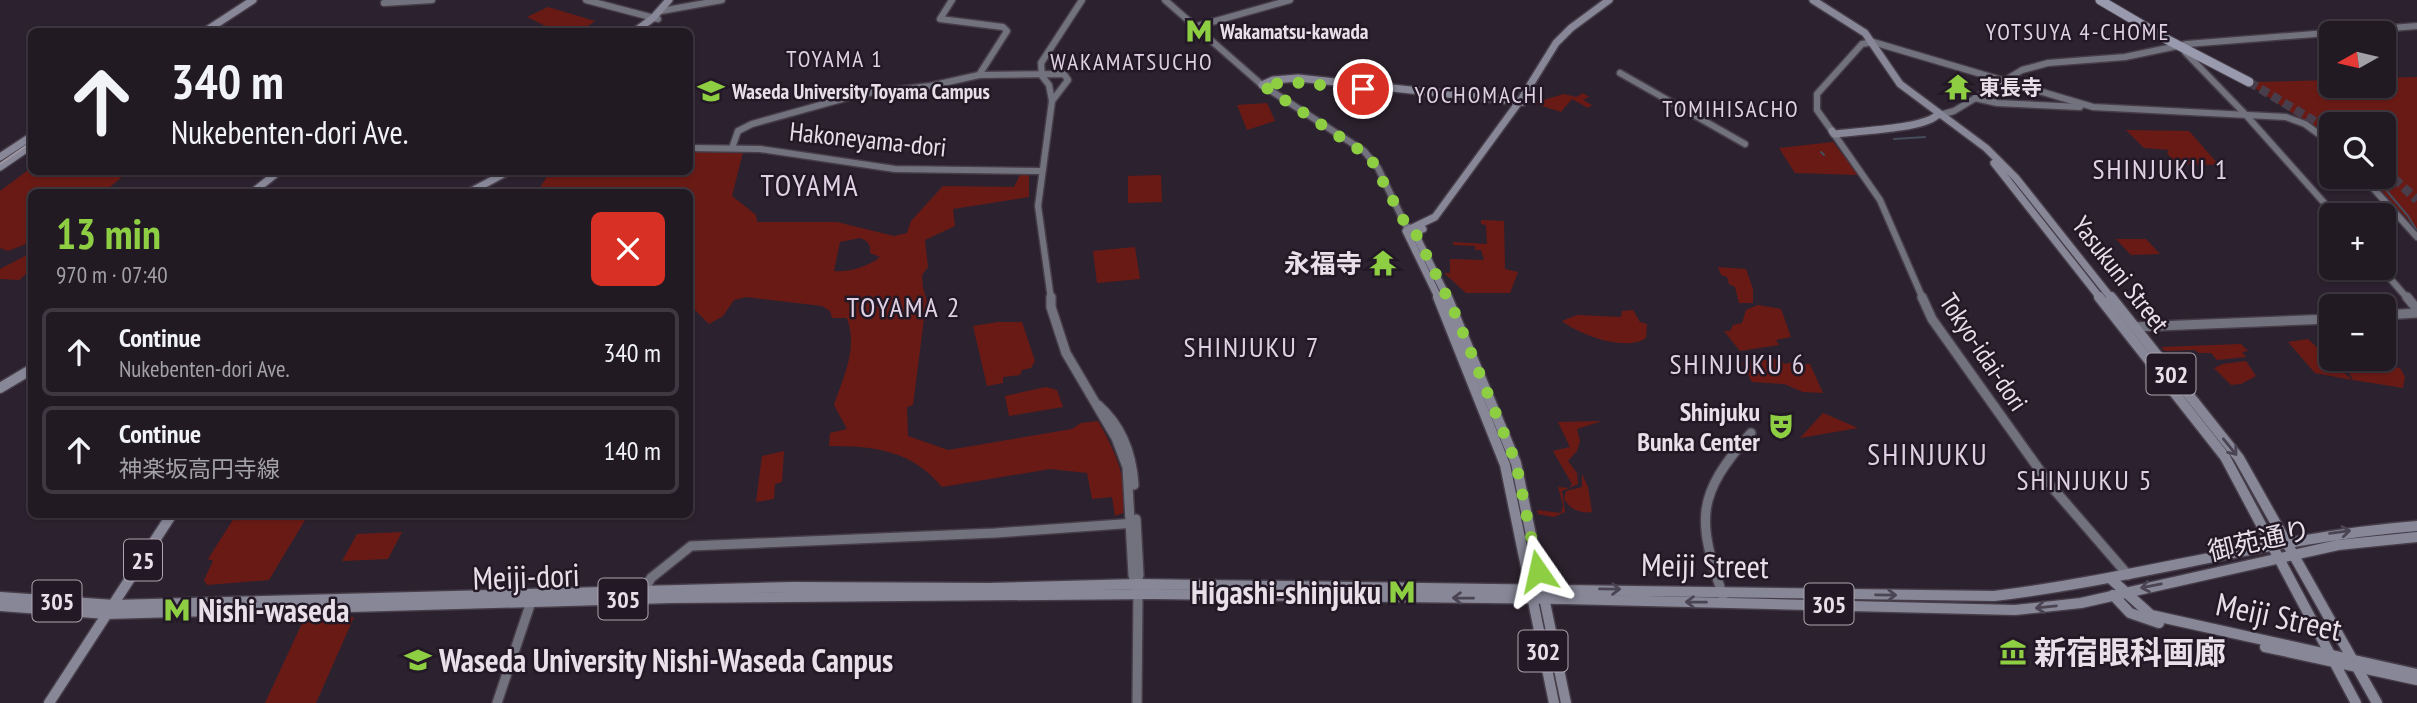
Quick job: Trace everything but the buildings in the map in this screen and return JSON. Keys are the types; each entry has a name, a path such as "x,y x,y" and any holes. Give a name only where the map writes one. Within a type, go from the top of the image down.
{"highway":[{"path":"2101,0 2182,47 2254,82 2209,63 2200,63"},
{"path":"2112,0 2182,47"}],"main road":[{"path":"210,28 253,0"},
{"path":"218,28 261,0"},
{"path":"643,28 656,19 671,0"},
{"path":"1521,103 1563,36 1609,0"},
{"path":"1411,229 1431,226 1444,215 1567,37 1605,12 1615,0"},
{"name":"Yasukuni Street","path":"1806,0 1850,26 1870,42"},
{"name":"Yasukuni Street","path":"1813,0 1860,29 1894,85 1986,148 2195,403 2239,458 2377,703"},
{"path":"1262,85 1290,82 1521,103"},
{"path":"1833,133 1909,125 1938,116"},
{"path":"0,157 28,139"},
{"path":"8,152 10,155 26,153"},
{"path":"0,167 26,153"},
{"path":"251,189 267,175"},
{"path":"258,189 274,175"},
{"path":"476,189 501,175"},
{"name":"Yasukuni Street","path":"2031,203 2225,457 2356,703"},
{"name":"302","path":"1554,703 1507,472 1446,314 1406,234 1411,229 1452,307 1516,463 1566,703"},
{"path":"1434,301 1469,385 1477,392"},
{"path":"2123,326 2133,327"},
{"path":"0,385 28,369"},
{"path":"2184,404 2195,403"},
{"name":"25","path":"52,701 169,518"},
{"name":"305","path":"2273,545 2343,531 2417,526"},
{"name":"御苑通り","path":"2119,593 2349,544 2417,537"},
{"name":"御苑通り","path":"2112,579 2273,545"},
{"path":"2170,566 2184,580"},
{"name":"Meiji Street","path":"1724,597 1994,596 2037,592 2112,579 2130,613 2144,620 2332,658 2417,680"},
{"name":"Meiji Street","path":"1137,589 1724,597 2015,610 2081,603 2119,593"},
{"name":"Meiji-dori","path":"0,597 111,609 644,590 1137,589"},
{"name":"Meiji-dori","path":"0,606 111,609 1137,589"},
{"name":"Meiji Street","path":"2353,663 2417,674"}],"street":[{"path":"384,2 432,0"},
{"path":"586,0 656,19"},
{"path":"664,10 722,0"},
{"path":"952,0 940,19 1003,27 1007,31 979,75"},
{"path":"1082,0 1041,63 1042,76 1049,85 1052,101 1038,206 1051,288 1051,307 1066,353 1116,438 1127,467 1133,524 1133,575 1137,589 1137,703"},
{"path":"1165,0 1262,85 1370,157 1411,229"},
{"path":"1194,27 1290,0"},
{"path":"2396,29 2417,27"},
{"path":"1938,116 2007,81 2053,66 2130,60 2182,47 2417,27"},
{"path":"2305,35 2319,35"},
{"path":"1870,42 2097,107 2245,114 2296,120 2319,135"},
{"name":"Tokyo-idai-dori","path":"1870,42 1817,94 1817,110 1880,201 1932,319 2052,486 2128,575"},
{"path":"2182,47 2200,63 2324,203"},
{"path":"2182,47 2200,63"},
{"path":"1620,73 1745,144"},
{"path":"732,148 738,131 752,124 860,94 930,86 979,75 1061,74 1068,78 1052,101"},
{"path":"1975,98 1997,103 2080,107 2081,103"},
{"name":"Hakoneyama-dori","path":"693,148 776,151 888,168 1041,171"},
{"path":"2374,189 2417,237"},
{"path":"2391,280 2417,311"},
{"path":"2396,314 2417,311"},
{"path":"2133,327 2319,319"},
{"path":"1724,597 1705,537 1706,497 1719,469 1751,433"},
{"path":"644,590 651,578 691,546 995,533 1133,524"},
{"path":"497,703 531,602"}],"shaded area":[{"path":"548,7 595,21 583,28 551,28 527,17"},
{"path":"2207,56 2255,82 2319,80 2319,98 2396,98 2396,78 2417,77 2417,230 2396,207 2396,203 2393,203 2380,189 2396,189 2396,112 2319,112 2319,131"},
{"path":"1583,93 1589,97 1583,100 1592,105 1588,108 1572,99 1561,112 1533,103 1564,94 1576,97"},
{"path":"1267,103 1275,121 1247,130 1237,105"},
{"path":"2126,130 2189,131 2219,165 2176,164 2167,153 2169,150 2144,148"},
{"path":"1833,142 1858,175 1795,173 1779,148"},
{"path":"693,151 743,152 732,196 756,215 757,222 837,222 894,236 907,233 911,221 943,186 1014,187 1020,175 1029,174 1029,197 953,209 955,226 925,240 928,267 922,275 929,308 925,311 913,405 907,407 908,436 948,450 1072,429 1081,423 1098,421 1119,465 1124,489 1123,513 1115,516 1112,497 1092,499 1087,473 1050,469 942,487 918,465 905,458 877,449 829,446 830,433 847,429 834,405 850,351 847,318 832,318 830,311 822,306 746,297 734,300 723,316 709,324 693,308 693,189 539,189 548,175 693,175","holes":["860,238 867,242 870,253 880,257 858,268 834,271 840,242"]},
{"path":"28,170 28,175 124,175 108,189 28,189 28,243 8,251 0,248 0,191"},
{"path":"1161,175 1162,202 1128,203 1128,176"},
{"path":"1481,220 1504,221 1505,269 1518,272 1510,293 1466,293 1444,273 1450,273 1450,259 1484,260 1481,250 1475,250 1475,246 1453,245 1453,242 1487,244 1486,225 1481,224"},
{"path":"2116,239 2146,239 2160,254 2131,255"},
{"path":"1135,247 1140,279 1097,283 1093,251"},
{"path":"28,255 28,272 19,280 0,279 0,269"},
{"path":"1718,267 1746,269 1753,289 1753,303 1739,303 1735,287 1729,284 1727,277 1721,275"},
{"path":"1758,305 1781,309 1791,337 1776,340 1779,345 1740,351 1724,331 1730,331 1733,325 1742,323 1746,310"},
{"path":"1633,310 1640,322 1647,324 1646,338 1637,342 1603,340 1580,332 1562,321 1577,315 1621,317 1622,311"},
{"path":"1022,322 1035,361 1031,368 1022,370 1020,375 1003,377 1003,383 987,386 973,326"},
{"path":"2308,339 2319,349 2319,371 2342,371 2352,380 2315,373 2288,342"},
{"path":"2241,344 2248,351 2242,352 2246,357 2217,360 2211,353 2199,353 2195,350 2165,351 2161,347"},
{"path":"1779,358 1785,364 1801,360 1803,364 1810,364 1823,393 1803,392 1784,384 1752,382 1742,363"},
{"path":"2246,361 2256,376 2241,384 2231,385 2214,368 2223,364"},
{"path":"2396,368 2400,368 2405,377 2403,388 2353,380 2348,371 2396,371"},
{"path":"1046,387 1057,390 1063,407 1009,416 1005,396"},
{"path":"1823,413 1858,428 1800,438"},
{"path":"1602,421 1577,429 1580,441 1577,451 1568,461 1577,473 1578,484 1569,488 1572,484 1553,451 1570,447 1558,422"},
{"path":"784,451 782,482 775,484 774,499 756,502 762,456"},
{"path":"1582,474 1588,487 1592,512 1576,510 1564,498 1566,491 1582,487"},
{"path":"1558,487 1569,488 1562,491 1565,512 1554,517 1538,514 1537,510 1561,513 1563,505"},
{"path":"234,518 306,518 269,580 207,585 204,580 213,561 208,559"},
{"path":"402,532 388,559 342,561 357,534"},
{"path":"354,617 316,703 265,703 304,619"}],"waterway":[{"path":"1894,139 1925,137"},
{"path":"1821,152 1824,155"},
{"path":"2385,189 2417,231"}],"tunnel":[{"path":"2249,82 2319,124"},
{"path":"2396,180 2417,200"}],"tram line":[{"path":"0,164 28,145"}],"place":[{"name":"Wakamatsu-kawada","path":"1199,31"},
{"name":"東長寺","path":"1958,87"},
{"name":"Waseda University Toyama Campus","path":"711,91"},
{"name":"永福寺","path":"1383,263"},
{"name":"Shinjuku Bunka Center","path":"1781,426"},
{"name":"Higashi-shinjuku","path":"1402,592"},
{"name":"Nishi-waseda","path":"177,610"},
{"name":"新宿眼科画廊","path":"2013,652"},
{"name":"Waseda University Nishi-Waseda Canpus","path":"418,660"}],"district":[{"name":"YOTSUYA 4-CHOME","path":"2078,31"},
{"name":"TOYAMA 1","path":"835,58"},
{"name":"WAKAMATSUCHO","path":"1132,61"},
{"name":"YOCHOMACHI","path":"1480,94"},
{"name":"TOMIHISACHO","path":"1731,108"},
{"name":"SHINJUKU 1","path":"2161,168"},
{"name":"TOYAMA","path":"810,184"},
{"name":"TOYAMA 2","path":"904,306"},
{"name":"SHINJUKU 7","path":"1252,346"},
{"name":"SHINJUKU 6","path":"1738,363"},
{"name":"SHINJUKU","path":"1928,453"},
{"name":"SHINJUKU 5","path":"2085,479"}],"route":[{"path":"1363,89 1290,82 1262,85 1364,151 1375,162 1407,227 1414,230 1454,311 1516,463 1538,571"}]}
